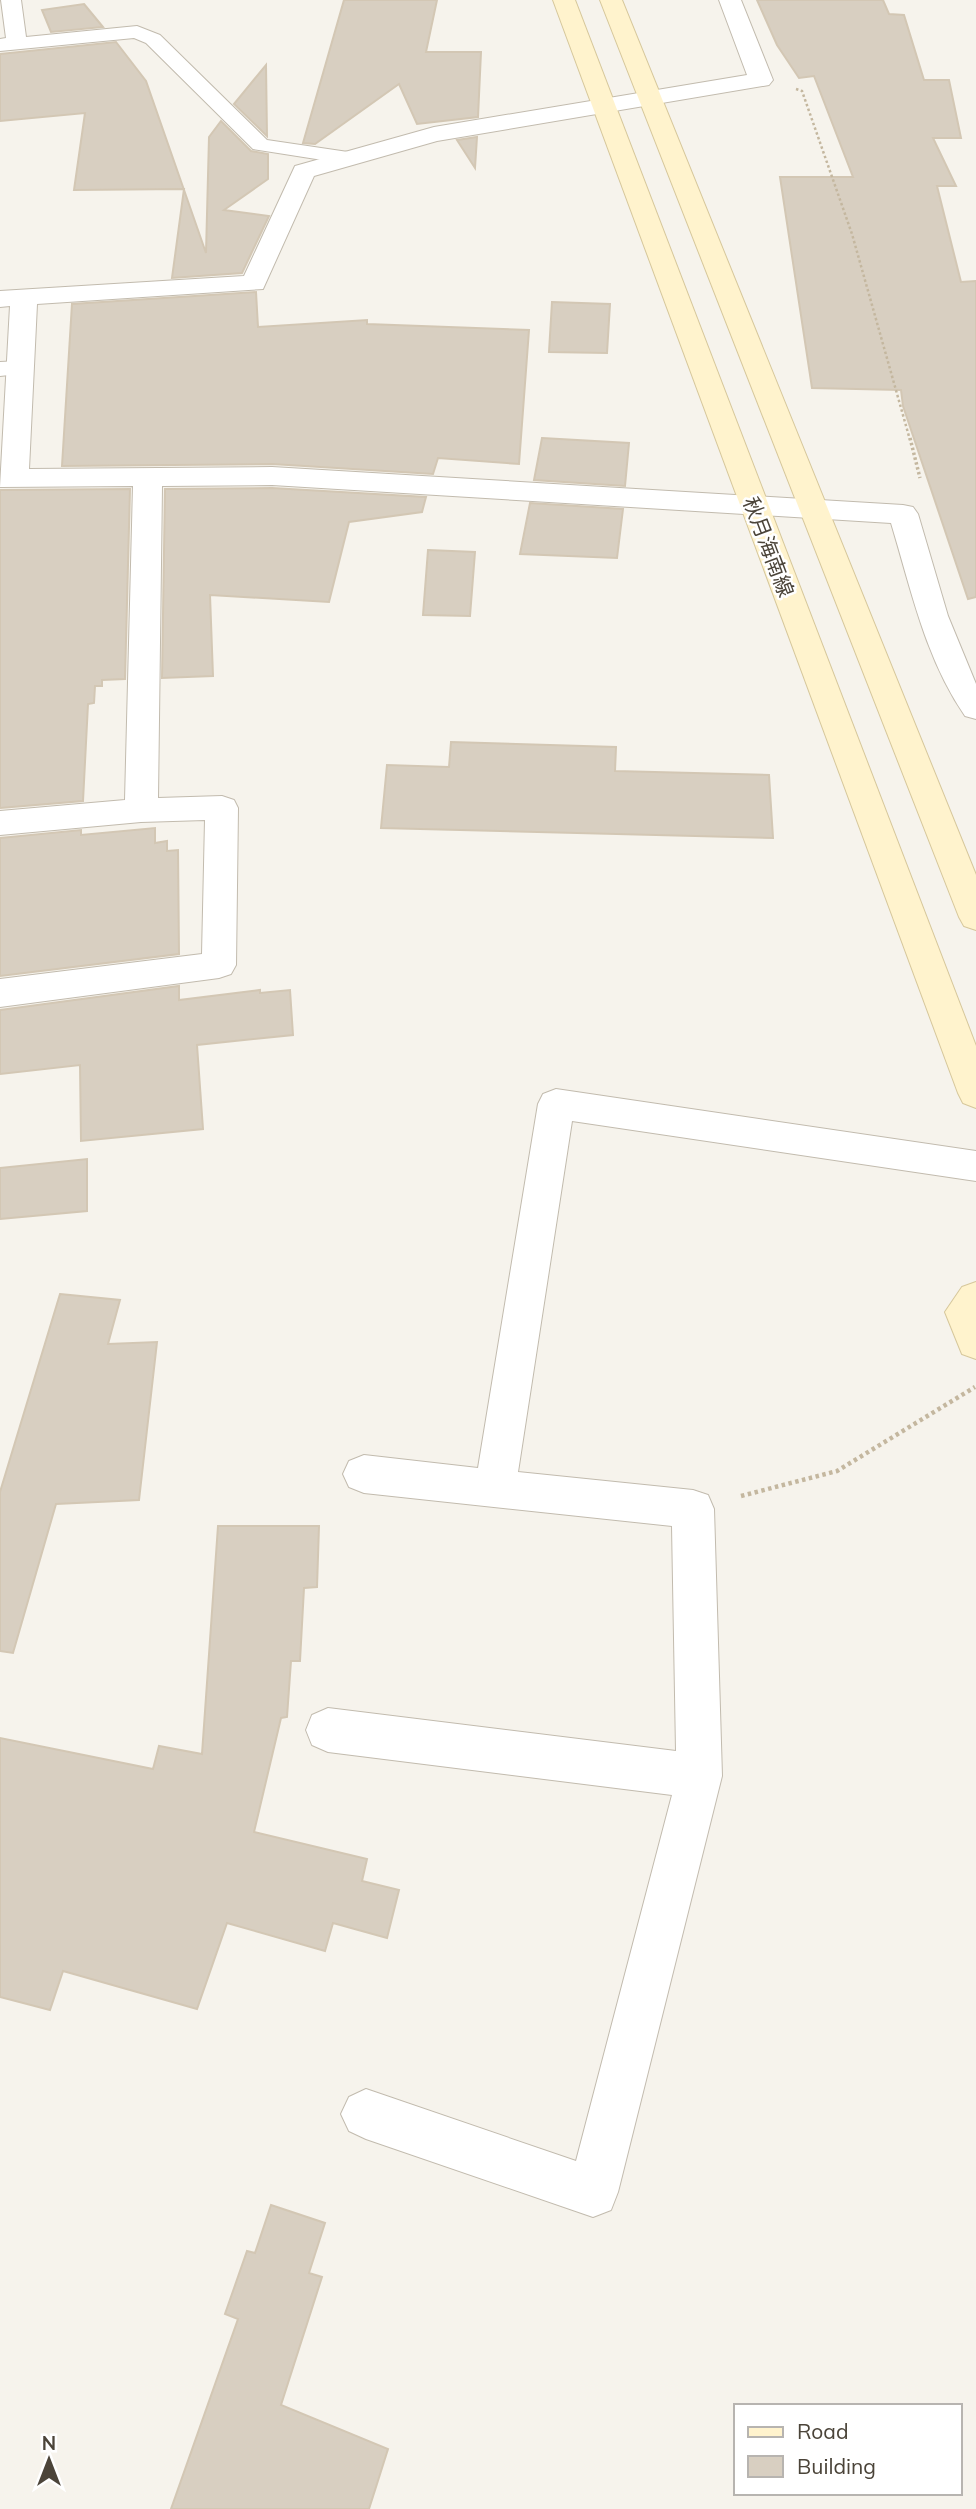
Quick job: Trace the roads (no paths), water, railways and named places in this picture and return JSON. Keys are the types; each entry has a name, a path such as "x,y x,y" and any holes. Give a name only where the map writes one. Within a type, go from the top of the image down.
{"main road":[{"name":"秋月海南線","path":"565,0 751,503 976,1093"},
{"path":"611,0 976,917"},
{"path":"976,1299 965,1312 976,1342"}],"street":[{"path":"730,0 761,80 650,96 434,134 304,171 254,284 153,287 12,298 7,477 148,479 272,476 903,513 937,624 964,694 976,708"},
{"path":"141,810 148,479"},
{"path":"0,823 141,810 222,808 219,965 0,993"},
{"path":"495,1489 555,1104 976,1166"},
{"path":"364,1474 693,1509 699,1776 593,2192 366,2114"},
{"path":"328,1730 699,1776"}],"lane":[{"path":"11,0 9,44 137,33 153,39 260,145 348,159"}]}
